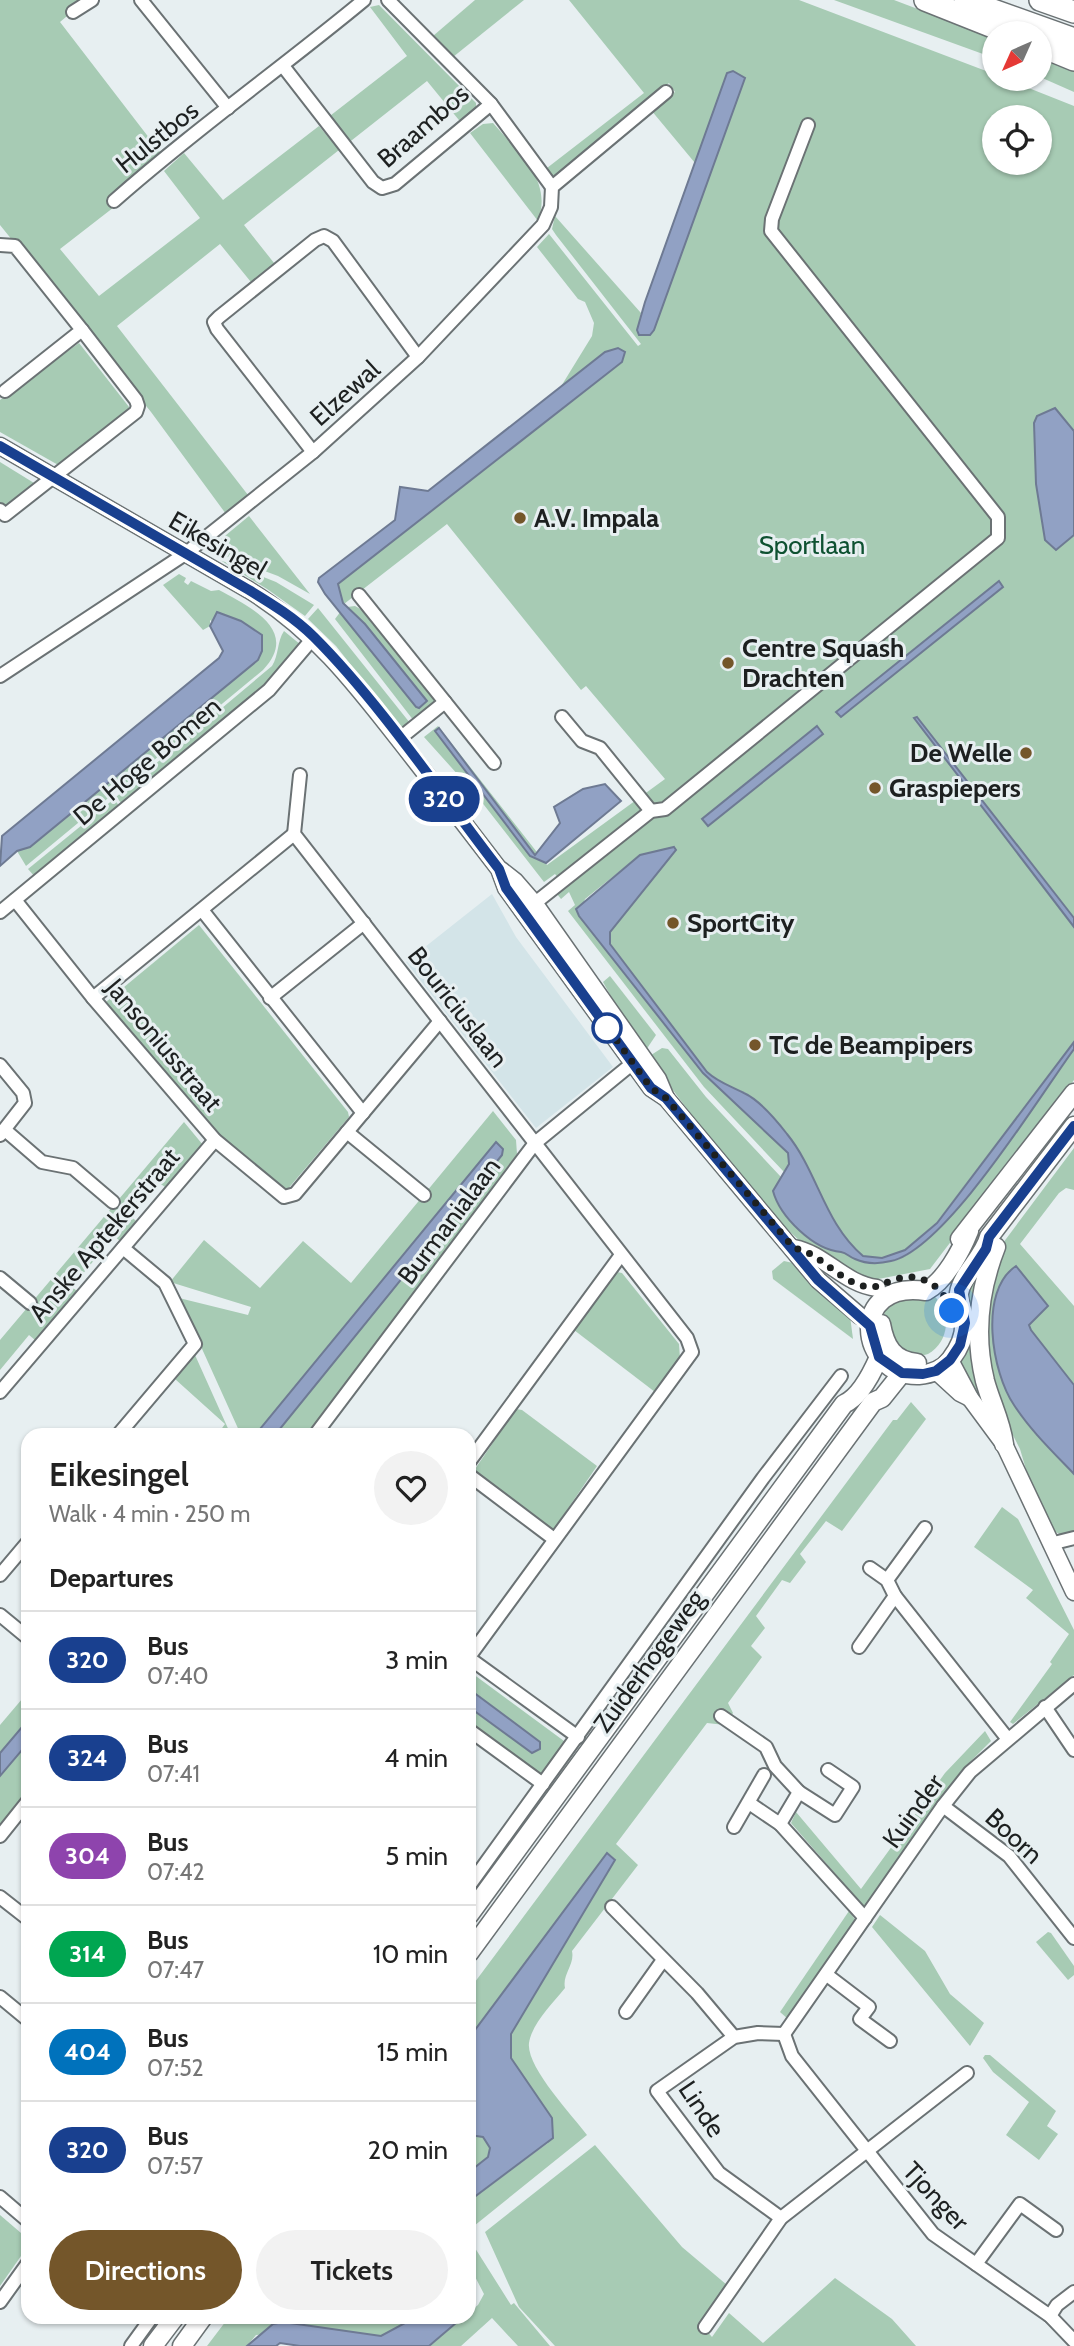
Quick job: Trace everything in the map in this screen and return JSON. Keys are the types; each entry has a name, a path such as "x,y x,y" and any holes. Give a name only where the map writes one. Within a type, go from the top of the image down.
{"highway":[{"path":"925,0 982,23"},
{"path":"965,0 1074,39"},
{"path":"1040,0 1074,12"},
{"path":"1052,51 1074,60"}],"main road":[{"path":"942,1292 968,1231 1074,1093"},
{"path":"867,1315 895,1290 959,1290 986,1249 989,1237 1074,1126"},
{"path":"1004,1444 1001,1420 985,1383 979,1325 986,1278 1008,1211"},
{"path":"899,1278 942,1292 964,1333 944,1361 919,1364 888,1363 867,1315 877,1288 899,1278"},
{"name":"Zuiderhogeweg","path":"476,1942 873,1402 874,1393 888,1363"},
{"name":"Zuiderhogeweg","path":"476,1906 844,1404 851,1401 873,1371 888,1363"},
{"path":"153,2346 170,2324"},
{"path":"182,2346 198,2324"}],"street":[{"path":"73,12 92,0"},
{"name":"Hulstbos","path":"141,0 228,108"},
{"path":"284,66 364,0"},
{"name":"Braambos","path":"284,66 373,181 382,188 395,184 491,104 388,0"},
{"name":"Hulstbos","path":"114,201 169,153 284,66"},
{"path":"491,104 552,187 666,92"},
{"path":"529,908 651,811 665,809 996,541 1000,529 998,517 779,245 771,231 772,219 808,125"},
{"name":"Elzewal","path":"0,676 185,554 313,452 418,357 543,225 551,206 552,187"},
{"path":"313,452 216,329 214,322 219,317 315,240 324,236 333,242 418,357"},
{"path":"0,245 15,246 138,405 136,412 5,515 0,510"},
{"path":"5,390 82,330"},
{"name":"Eikesingel","path":"0,446 51,478 276,606 314,637 399,739 499,869 506,888 529,908 637,1059 651,1088 666,1098 818,1280 867,1315"},
{"path":"359,595 494,763"},
{"name":"De Hoge Bomen","path":"0,912 269,690 314,637"},
{"path":"399,739 445,702"},
{"path":"562,717 582,741 600,748 651,811"},
{"path":"93,998 294,834 300,775"},
{"name":"Bouriciuslaan","path":"294,834 687,1338 692,1352 476,1647"},
{"name":"Jansoniusstraat","path":"15,900 93,998 215,1140 284,1197 295,1194 347,1132"},
{"path":"202,910 363,1112"},
{"path":"270,998 364,923"},
{"path":"424,1195 347,1132 440,1021"},
{"name":"Burmanialaan","path":"320,1428 535,1143 637,1059"},
{"path":"0,1065 23,1093 25,1103 3,1133 42,1162 73,1168 113,1202"},
{"name":"Anske Aptekerstraat","path":"0,1392 215,1140"},
{"path":"123,1248 165,1283 195,1345 124,1428"},
{"name":"Eikesingel","path":"794,1248 809,1251 853,1283 877,1288"},
{"path":"476,1452 621,1255"},
{"path":"0,1278 30,1303"},
{"path":"944,1361 1004,1444 1074,1592"},
{"name":"Zuiderhogeweg","path":"476,1876 763,1478 841,1376"},
{"path":"476,1480 554,1539"},
{"path":"887,1580 925,1528"},
{"path":"1050,1544 1074,1538"},
{"path":"0,1575 21,1550"},
{"path":"870,1568 887,1580 895,1596 1007,1738"},
{"path":"859,1647 895,1596"},
{"path":"0,1615 21,1632"},
{"path":"476,1662 578,1737"},
{"name":"Kuinder","path":"784,2034 943,1806 970,1772 1074,1684"},
{"path":"1045,1707 1074,1750"},
{"path":"721,1716 766,1747 775,1766 799,1793 835,1815 853,1787 828,1770"},
{"path":"476,1735 543,1784"},
{"path":"734,1828 764,1775"},
{"path":"780,1825 799,1793"},
{"path":"749,1803 780,1825 865,1918"},
{"name":"Boorn","path":"943,1806 1009,1856 1074,1938"},
{"path":"0,1836 21,1810"},
{"path":"0,1897 21,1914"},
{"path":"612,1907 697,1993 734,2037"},
{"path":"626,2012 663,1960"},
{"path":"827,1975 869,2007 860,2019 890,2041"},
{"path":"0,1997 21,2014"},
{"name":"Linde","path":"781,2218 719,2173 657,2091 734,2037 758,2033 784,2034"},
{"name":"Tjonger","path":"784,2034 792,2056 933,2234 1050,2316 1074,2341"},
{"name":"Tjonger","path":"867,2153 967,2073"},
{"path":"705,2327 781,2218 867,2153"},
{"path":"0,2197 21,2215"},
{"name":"Tjonger","path":"975,2264 1020,2204 1056,2230"},
{"path":"0,2302 21,2273"},
{"path":"1050,2316 1057,2305 1074,2292"},
{"path":"131,2346 147,2324"}],"shaded area":[{"path":"492,894 516,937 613,1067 536,1128 406,962"}],"green space":[{"path":"0,0 86,0 60,22 163,156 118,204 60,249 99,296 200,218 164,171 184,153 223,200 319,126 339,150 244,225 278,268 255,287 220,244 117,326 248,495 226,514 151,412 0,225"},
{"path":"475,0 524,0 453,57 433,36"},
{"name":"Sportlaan","path":"569,0 799,0 982,69 982,91 1036,91 1074,106 1074,920 1071,923 1074,927 1074,1042 937,1222 905,1250 893,1255 875,1259 863,1256 852,1247 831,1219 822,1197 746,1093 719,1082 707,1072 610,944 610,932 676,850 640,855 585,899 579,916 703,1073 788,1153 791,1160 784,1172 704,1087 568,911 575,905 569,892 561,899 557,894 565,887 555,874 544,882 477,796 424,737 438,726 547,865 665,779 586,686 581,690 447,524 344,604 337,589 338,584 475,476 618,348 605,352 560,388 592,336 594,323 585,302 578,299 537,247 549,234 638,346 641,344 556,235 552,229 555,216 641,313 637,330 745,78 733,71 727,73 695,163 651,110 675,92 669,83 557,176 551,175 547,168 644,93"},
{"path":"834,0 894,0 982,33 982,54"},
{"path":"379,5 476,103 476,109 463,125 427,81 347,144 326,119 407,56 370,7"},
{"path":"1052,61 1074,71 1074,92 1052,82"},
{"path":"493,123 522,156 537,179 541,192 538,221 470,133 483,124"},
{"path":"79,343 129,407 128,414 60,466 0,432 0,400"},
{"path":"0,462 34,483 5,509 0,503"},
{"path":"249,516 310,594 278,576 219,554 217,547 220,540"},
{"path":"220,560 276,582 314,605 305,616"},
{"path":"179,574 186,578 184,582 188,585 191,581 211,591 219,590 256,612 273,631 276,643 273,656 263,670 26,866 17,851 30,847 260,656 210,620 210,626 203,630 163,585"},
{"path":"355,606 369,614 435,698 434,703 414,721 335,619 341,611 416,707 365,624 347,607"},
{"path":"318,608 410,723 402,730 336,646 308,619"},
{"path":"284,631 301,645 272,681 123,805 116,797 272,666"},
{"path":"114,799 120,807 35,877 28,869"},
{"path":"199,925 348,1112 349,1117 284,1191 223,1140 106,1002"},
{"path":"610,976 656,1035 646,1050 629,1029 603,982"},
{"path":"662,1048 668,1049 706,1097 781,1177 773,1191 781,1209 794,1224 819,1241 867,1261 876,1262 893,1261 914,1251 938,1230 990,1168 1074,1049 1074,1080 930,1269 868,1281 802,1243 786,1228 700,1126 648,1057"},
{"path":"493,1111 516,1140 517,1154 317,1428 281,1428 333,1363 372,1292 261,1428 238,1428 179,1298 248,1315 251,1307 170,1282 204,1240 260,1288 303,1241 351,1283"},
{"path":"184,1122 203,1145 165,1187 158,1182 130,1215 136,1221 120,1241 114,1236 72,1287 77,1291 35,1340 29,1335 0,1370 0,1340"},
{"path":"1074,1148 1074,1190 1066,1188 1059,1193 1020,1244 1074,1306 1074,1532 1062,1535 1053,1531 1033,1493 1020,1449 1001,1412 982,1329 1000,1247"},
{"path":"784,1261 793,1263 850,1316 853,1339 773,1279 772,1271"},
{"path":"984,1261 978,1293 994,1417 963,1376 960,1364 967,1288"},
{"path":"617,1272 622,1273 679,1344 680,1358 655,1392 574,1330"},
{"path":"933,1295 946,1318 941,1342 928,1354 909,1354 896,1344 884,1310 899,1298"},
{"path":"195,1355 228,1428 222,1428 225,1424 175,1379"},
{"path":"911,1402 926,1419 842,1531 826,1521 800,1554 806,1562 790,1583 782,1580 756,1616 765,1628 751,1646 762,1657 728,1703 733,1713 725,1725 707,1723 616,1844 638,1865 572,1951 565,1988 534,2028 529,2043 535,2065 587,2135 476,2224 476,2196 548,2143 528,2086 511,2058 511,2034 615,1859 608,1853 476,2029 476,1981 893,1420 897,1420"},
{"path":"516,1409 522,1410 597,1466 554,1529 548,1529 476,1474 476,1468"},
{"path":"1002,1507 1018,1519 1074,1630 1074,1675 1013,1724 1010,1722 1052,1664 1050,1662 1069,1634 1026,1598 1033,1590 974,1547"},
{"path":"476,1676 564,1741 565,1746 540,1778 476,1733 476,1712 532,1753 540,1742 476,1694"},
{"path":"21,1700 21,1728 0,1753 0,1725"},
{"path":"985,1731 991,1741 961,1771 865,1908 791,1823 796,1812 861,1889 945,1773"},
{"path":"21,1751 21,1799 0,1825 0,1776"},
{"path":"849,1911 856,1921 788,2019 780,2012"},
{"path":"880,1915 925,1951 950,1994 984,2023 970,2046 872,1927"},
{"path":"1048,1932 1074,1966 1074,1975 1068,1980 1036,1942"},
{"path":"990,2055 1056,2111 1047,2126 1058,2134 1039,2160 1006,2135 1029,2102 993,2072 983,2058"},
{"path":"476,2136 483,2137 490,2148 488,2157 476,2166"},
{"path":"595,2145 682,2247 727,2285 701,2324 712,2337 729,2313 763,2343 835,2278 892,2319 916,2346 555,2346 519,2307 485,2232"},
{"path":"0,2215 21,2233 21,2256 0,2286"},
{"path":"476,2250 511,2305 514,2303 550,2346 518,2346 492,2318 461,2346 430,2346 455,2324 476,2324 476,2307 484,2294 476,2279"},
{"path":"224,2324 403,2324 382,2336 335,2330 256,2335 247,2346 207,2346"}],"water":[{"path":"733,71 745,78 654,330 650,335 639,335 637,330 645,302 727,73"},
{"path":"618,348 625,352 622,362 338,584 343,603 365,624 427,701 419,708 416,707 325,594 318,582 319,578 395,520 400,487 428,491 605,352"},
{"path":"1055,408 1074,431 1074,535 1056,550 1045,540 1036,484 1034,423 1037,416"},
{"path":"999,581 1003,587 841,717 836,712"},
{"path":"217,612 241,621 262,635 262,651 258,660 30,847 17,851 0,866 2,836 219,658 223,651 210,626"},
{"path":"917,717 1074,918 1074,927 914,718"},
{"path":"817,726 823,734 708,826 702,819"},
{"path":"439,728 535,855 560,823 554,807 583,789 605,784 621,801 546,863 530,856 435,731"},
{"path":"674,847 676,850 610,932 610,944 707,1072 756,1101 783,1129 798,1149 839,1228 863,1256 882,1258 905,1250 937,1223 1074,1042 1074,1049 990,1168 938,1230 913,1250 891,1261 864,1262 809,1239 790,1221 773,1191 789,1164 788,1153 703,1073 579,916 576,909 640,855"},
{"path":"496,1142 503,1149 502,1155 281,1428 261,1428"},
{"path":"1016,1266 1048,1306 1029,1325 1031,1330 1074,1385 1074,1474 1021,1415 1006,1391 1000,1373 992,1333 993,1313 1004,1278"},
{"path":"476,1694 540,1742 540,1749 532,1753 476,1712"},
{"path":"21,1728 21,1751 0,1776 0,1753"},
{"path":"607,1853 615,1860 511,2034 511,2058 552,2118 553,2138 476,2196 476,2166 488,2157 490,2148 483,2137 476,2136 476,2029"},
{"path":"273,2324 297,2324 381,2336 403,2324 455,2324 429,2346 300,2346 280,2343 276,2346 247,2346"}],"bus line":[{"name":"320","path":"0,446 51,478 276,606 314,637 369,700 499,869 506,888 651,1088 666,1098 818,1280 870,1326 874,1348 888,1366 902,1373 923,1374 936,1371 950,1360 964,1333 964,1314 959,1290 986,1249 989,1237 1074,1126"}],"place":[{"name":"A.V. Impala","path":"520,518"},
{"name":"Centre Squash Drachten","path":"728,663"},
{"name":"De Welle","path":"1026,753"},
{"name":"Graspiepers","path":"875,788"},
{"name":"SportCity","path":"673,923"},
{"name":"TC de Beampipers","path":"755,1045"}],"route":[{"path":"607,1028 605,1024 651,1088 666,1098 739,1187 794,1248 809,1251 853,1283 863,1286 877,1288 899,1278 914,1277 926,1280 947,1296 952,1311"}]}
